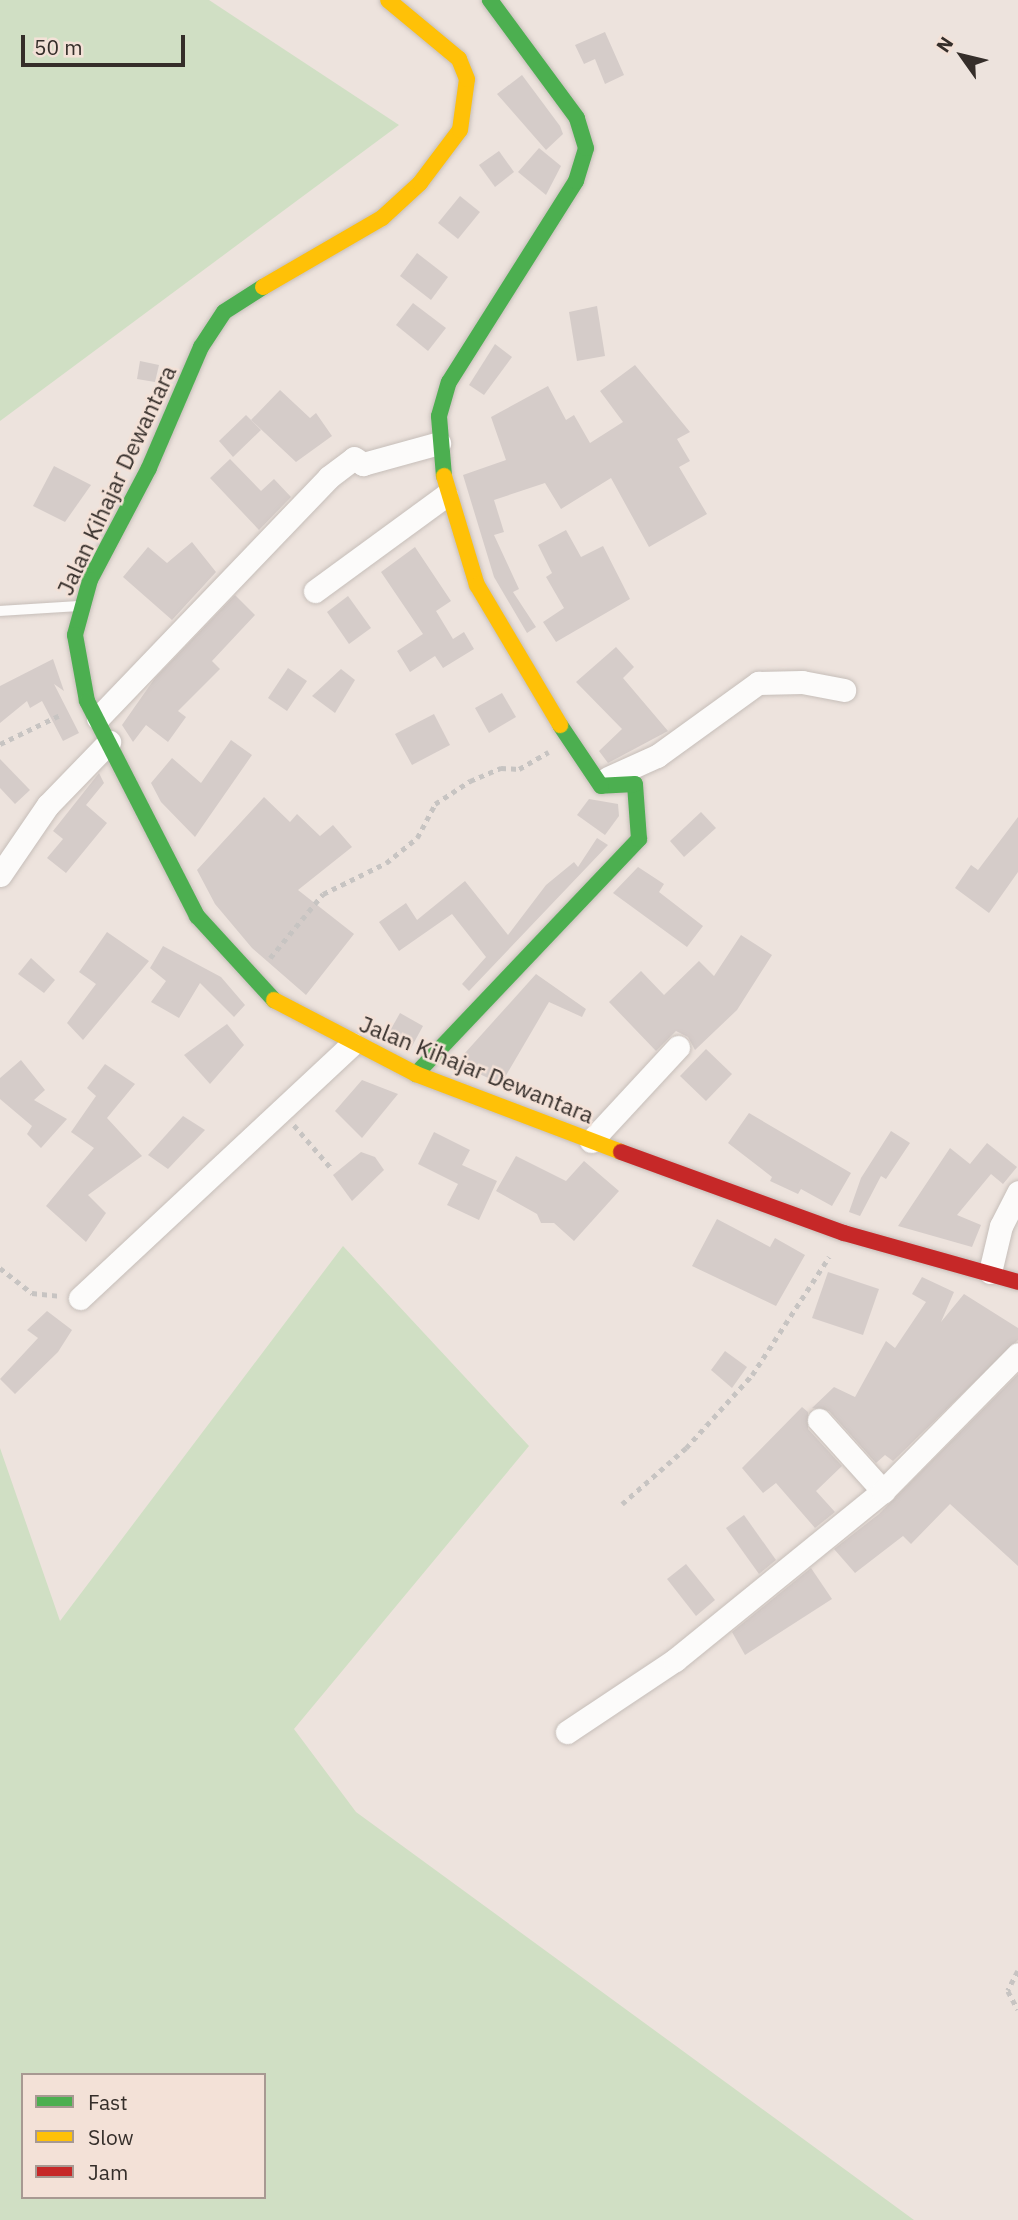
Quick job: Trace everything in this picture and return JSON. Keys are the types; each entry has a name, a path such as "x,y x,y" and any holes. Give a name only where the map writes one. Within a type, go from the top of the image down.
{"main road":[{"name":"Jalan Kihajar Dewantara","path":"388,0 459,59 467,79 460,130 420,183 382,218 224,312 201,347 149,468 99,558 81,605 76,661 92,710 197,916 262,993 352,1044 416,1074 591,1141 844,1233 1018,1282"},
{"path":"416,1074 639,844 635,784 604,788 577,751 478,585 446,495 439,443 449,382 576,181 586,148 577,118 490,0"}],"street":[{"path":"92,710 329,477 354,458 363,464 439,443"},
{"path":"315,592 446,495"},
{"path":"593,775 611,779 634,769 758,683 774,680 844,690"},
{"path":"0,875 48,805 108,742"},
{"path":"80,1298 352,1044"},
{"path":"591,1141 678,1047"},
{"path":"990,1272 1001,1226 1018,1192"},
{"path":"567,1732 675,1660 883,1491 1018,1354"},
{"path":"819,1420 883,1491"}],"lane":[{"path":"0,611 81,605"}],"path":[{"path":"0,744 92,710"},
{"path":"251,980 323,894 386,863 417,838 435,804 501,768 519,769 547,752 577,751"},
{"path":"282,1111 332,1169"},
{"path":"622,1504 686,1448 752,1375 844,1233"},
{"path":"0,1268 32,1293 80,1298"},
{"path":"1018,1971 1008,1992 1018,2011"}],"green space":[{"path":"0,0 209,0 399,125 0,421"},
{"path":"343,1246 529,1446 294,1729 356,1812 914,2220 0,2220 0,1448 60,1621"}],"building":[{"path":"605,32 624,75 605,84 595,59 584,64 575,45"},
{"path":"522,75 560,126 563,134 546,150 497,94"},
{"path":"539,148 561,166 546,195 518,172"},
{"path":"499,151 514,172 495,187 479,165"},
{"path":"460,196 480,212 458,239 438,223"},
{"path":"417,253 448,277 431,300 400,276"},
{"path":"413,303 446,328 428,351 396,325"},
{"path":"597,306 605,356 577,361 569,312"},
{"path":"495,344 512,357 484,395 469,385"},
{"path":"140,361 159,365 155,382 137,379"},
{"path":"635,365 690,432 677,439 690,461 679,467 707,514 649,547 611,478 561,509 545,483 494,500 504,532 494,535 519,589 513,592 536,627 527,633 494,577 463,475 506,460 491,417 548,386 566,420 574,415 590,443 623,422 600,391"},
{"path":"280,390 310,418 316,413 332,436 296,462 251,420"},
{"path":"246,415 261,430 233,457 219,441"},
{"path":"230,459 261,491 274,479 291,497 259,530 210,478"},
{"path":"54,466 91,485 65,522 33,506"},
{"path":"566,530 581,557 603,546 630,599 556,642 543,622 564,608 546,577 552,573 538,545"},
{"path":"192,542 216,572 172,620 123,577 148,547 167,563"},
{"path":"415,547 451,601 436,611 453,639 464,632 474,649 443,668 435,656 410,672 397,651 423,634 381,572"},
{"path":"235,595 255,615 212,661 220,669 178,711 186,717 168,742 146,725 133,742 122,725 155,678"},
{"path":"348,596 371,628 349,644 327,612"},
{"path":"616,647 634,667 623,678 668,731 608,763 599,751 622,729 576,682"},
{"path":"53,659 64,691 54,684 79,733 63,741 42,701 30,708 27,701 0,723 0,686"},
{"path":"288,668 307,681 287,711 268,698"},
{"path":"341,669 355,680 335,713 312,696"},
{"path":"502,693 516,717 489,733 475,708"},
{"path":"434,714 450,745 412,765 395,734"},
{"path":"231,740 252,755 195,837 161,802 151,783 172,758 201,783"},
{"path":"0,759 30,790 15,804 0,788"},
{"path":"99,773 104,783 86,805 107,823 66,873 47,858 63,839 53,831"},
{"path":"264,797 290,822 297,814 320,836 333,825 352,847 298,890 354,934 306,995 252,948 215,904 197,870"},
{"path":"589,799 618,804 619,816 605,835 577,815"},
{"path":"701,812 716,828 684,857 670,841"},
{"path":"1018,817 1018,872 989,913 955,888 971,865 978,870"},
{"path":"597,838 608,845 469,991 462,984 486,957 452,914 399,951 379,922 406,903 417,920 465,881 508,935 546,885 574,862 578,867"},
{"path":"638,867 664,884 659,892 703,926 687,947 613,893"},
{"path":"107,932 149,961 83,1040 67,1023 96,984 79,972"},
{"path":"741,935 772,955 737,1010 695,1050 688,1037 676,1031 656,1051 609,1002 641,971 664,995 699,961 714,976"},
{"path":"163,946 221,977 245,1005 234,1017 200,983 179,1018 151,1002 166,981 150,968"},
{"path":"31,958 55,980 44,993 18,974"},
{"path":"536,974 586,1009 582,1017 549,1002 501,1084 456,1063"},
{"path":"400,1013 423,1026 411,1048 387,1036"},
{"path":"227,1024 244,1045 210,1084 184,1055"},
{"path":"706,1049 732,1074 706,1101 680,1076"},
{"path":"21,1060 45,1090 34,1100 67,1119 41,1148 27,1134 32,1126 0,1099 0,1078"},
{"path":"105,1064 135,1084 107,1118 142,1156 88,1195 106,1213 86,1242 46,1206 94,1148 71,1132 96,1096 87,1088"},
{"path":"362,1080 398,1094 362,1138 335,1111"},
{"path":"749,1113 851,1173 832,1206 801,1189 798,1194 770,1181 772,1177 728,1143"},
{"path":"183,1116 205,1130 168,1169 148,1155"},
{"path":"891,1131 910,1143 886,1179 881,1176 860,1216 849,1212 861,1178"},
{"path":"434,1132 470,1150 462,1165 497,1181 479,1220 447,1205 458,1184 418,1164"},
{"path":"987,1143 1017,1167 1003,1184 991,1174 957,1215 981,1225 972,1247 898,1226 950,1148 970,1164"},
{"path":"361,1152 375,1157 384,1170 352,1201 333,1175"},
{"path":"516,1156 566,1181 584,1161 619,1191 574,1241 554,1223 541,1223 537,1214 496,1191"},
{"path":"717,1219 770,1247 775,1238 805,1255 776,1306 692,1266"},
{"path":"828,1272 879,1289 863,1335 812,1318"},
{"path":"922,1277 954,1292 941,1322 964,1294 1018,1328 1018,1340 893,1461 885,1455 876,1463 829,1411 812,1408 834,1387 855,1397 886,1341 895,1348 926,1302 912,1294"},
{"path":"47,1311 72,1330 58,1352 15,1394 0,1379 38,1338 27,1330"},
{"path":"725,1351 747,1367 732,1388 711,1370"},
{"path":"1018,1374 1018,1566 950,1504 911,1544 903,1536 855,1573 834,1549 879,1514"},
{"path":"802,1407 808,1412 808,1429 842,1466 816,1491 835,1512 815,1528 776,1483 763,1493 742,1468"},
{"path":"744,1515 776,1560 759,1574 726,1528"},
{"path":"686,1564 715,1600 696,1616 667,1579"},
{"path":"811,1568 832,1599 745,1655 732,1632"}],"traffic: fast":[{"path":"444,476 439,416 449,382 576,181 586,148 577,118 490,0"},
{"path":"263,287 224,312 201,347 149,468 90,580 75,635 87,701 197,916 274,1000"},
{"path":"416,1074 639,839 635,784 601,786 560,725"}],"traffic: slow":[{"path":"263,287 382,218 420,183 460,130 467,79 459,59 388,0"},
{"path":"444,476 477,585 560,725"},
{"path":"274,1000 416,1074 621,1152"}],"traffic: jam":[{"path":"621,1152 844,1233 1018,1282"}]}
